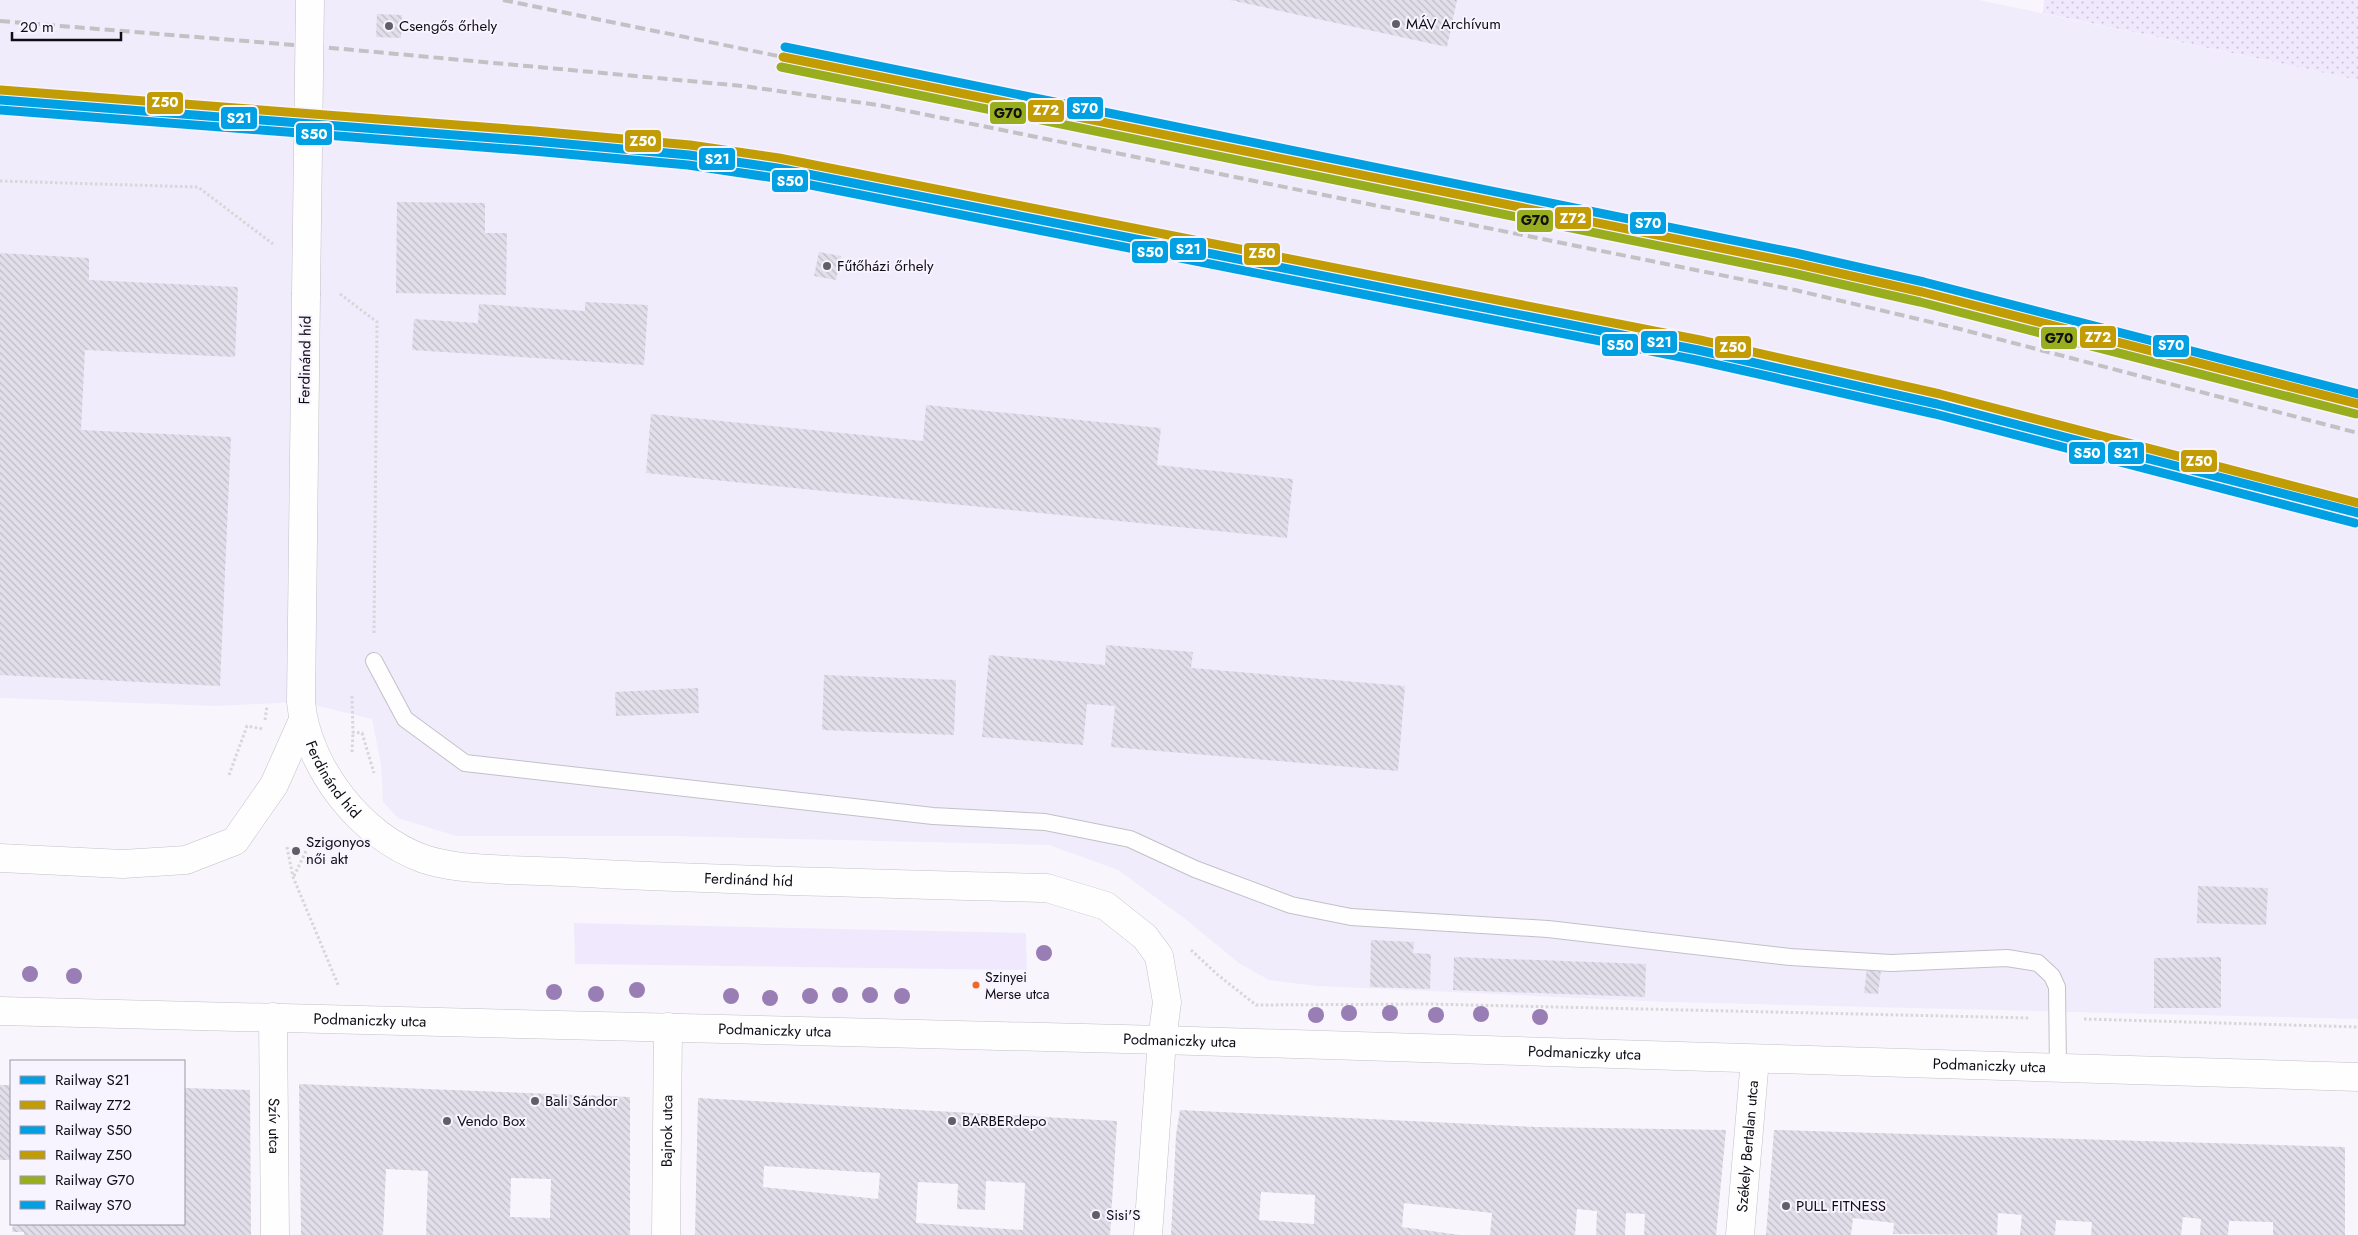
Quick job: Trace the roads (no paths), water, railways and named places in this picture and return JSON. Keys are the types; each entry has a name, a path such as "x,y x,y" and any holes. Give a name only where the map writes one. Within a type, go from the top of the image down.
{"street":[{"name":"Ferdinánd híd","path":"310,0 302,711 318,758 339,795 363,820 392,844 423,859 455,867 648,876 1047,888 1106,906 1145,937 1159,956 1167,1002 1162,1040"},
{"name":"Ferdinánd híd","path":"0,858 123,864 186,860 235,841 274,785 302,711"},
{"name":"Podmaniczky utca","path":"0,1011 1162,1040 2358,1077"},
{"name":"Szív utca","path":"272,1017 275,1235"},
{"name":"Bajnok utca","path":"666,1235 668,1027"},
{"path":"1148,1235 1162,1040"},
{"name":"Székely Bertalan utca","path":"1740,1235 1755,1058"}],"lane":[{"path":"374,661 406,719 465,763 934,816 1045,822 1130,839 1195,869 1291,905 1352,917 1548,929 1790,957 1892,963 2008,958 2038,963 2052,976 2057,987 2058,1068"}],"railway":[{"path":"503,0 783,57"},
{"path":"0,21 343,49 743,86 878,105 1795,290 1956,328 2358,433"}],"rail line":[{"name":"S70","path":"785,47 1796,253 1924,282 2358,394"},
{"name":"Z72","path":"783,57 1794,263 1922,292 2358,404"},
{"name":"G70","path":"781,67 1792,273 1920,302 2356,414"},
{"name":"Z50","path":"1,90 535,131 690,145 779,158 1700,340 1940,394 2358,503"},
{"name":"S21","path":"0,100 534,141 689,155 777,168 1698,350 1937,404 2358,513"},
{"name":"S50","path":"0,110 533,151 688,165 775,178 1696,360 1935,414 2355,523"}],"place":[{"name":"MÁV Archívum","path":"1396,24"},
{"name":"Csengős őrhely","path":"389,26"},
{"name":"Fűtőházi őrhely","path":"827,266"},
{"name":"Szigonyos női akt","path":"296,851"},
{"name":"Szinyei Merse utca","path":"976,985"},
{"name":"Bali Sándor","path":"535,1101"},
{"name":"Vendo Box","path":"447,1121"},
{"name":"BARBERdepo","path":"952,1121"},
{"name":"PULL FITNESS","path":"1786,1206"},
{"name":"Sisi'S","path":"1096,1215"}]}
